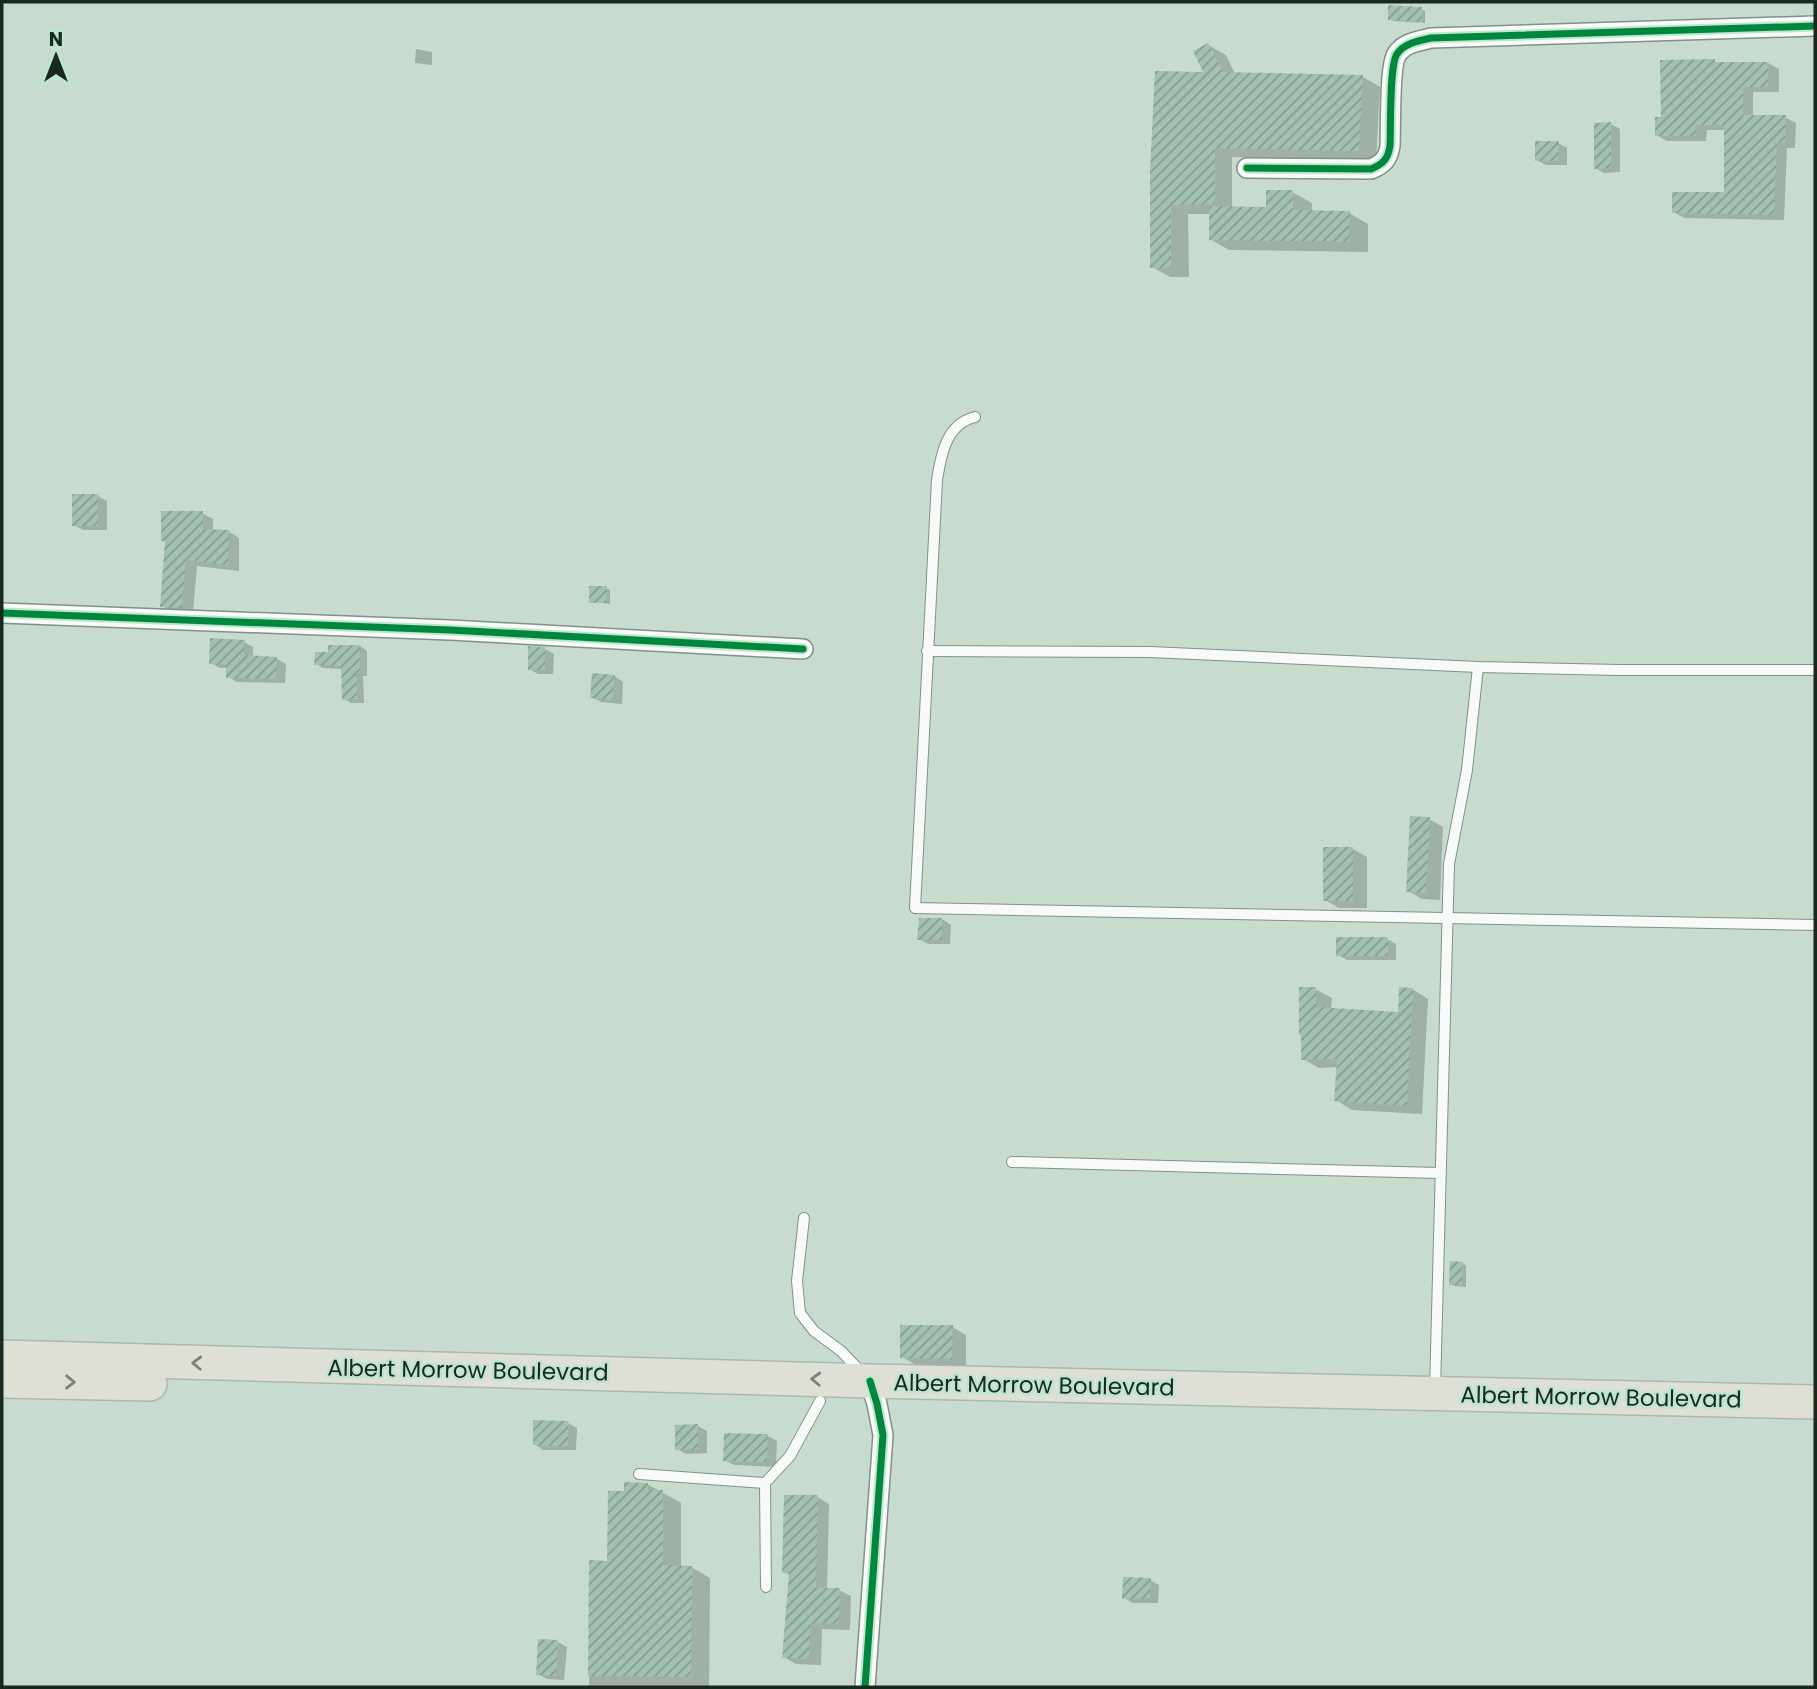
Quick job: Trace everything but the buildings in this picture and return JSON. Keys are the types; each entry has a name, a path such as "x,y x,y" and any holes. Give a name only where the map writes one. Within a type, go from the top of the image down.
{"highway":[{"name":"Albert Morrow Boulevard","path":"2,1357 874,1392 1815,1422"},
{"name":"Albert Morrow Boulevard","path":"2,1381 820,1401 874,1392 1435,1393 1815,1402"}],"street":[{"path":"1247,168 1371,169 1381,164 1388,156 1391,146 1392,69 1396,54 1409,43 1431,38 1815,26"},
{"path":"2,613 450,630 803,649"},
{"path":"865,1687 883,1435 874,1392"}],"lane":[{"path":"975,417 957,425 949,437 940,465 927,650 915,908 1815,925"},
{"path":"927,650 1150,652 1478,667 1815,670"},
{"path":"1435,1393 1449,864 1467,770 1478,667"},
{"path":"1012,1162 1440,1173"},
{"path":"803,1218 797,1281 800,1313 814,1331 841,1351 874,1392"},
{"path":"766,1587 765,1483 790,1456 820,1401"},
{"path":"639,1474 765,1483"}],"cycle path":[{"path":"1247,168 1371,169 1382,163 1390,146 1394,60 1404,47 1422,40 1815,26"},
{"path":"2,613 450,630 803,649"},
{"path":"865,1687 883,1435 870,1381"}]}
